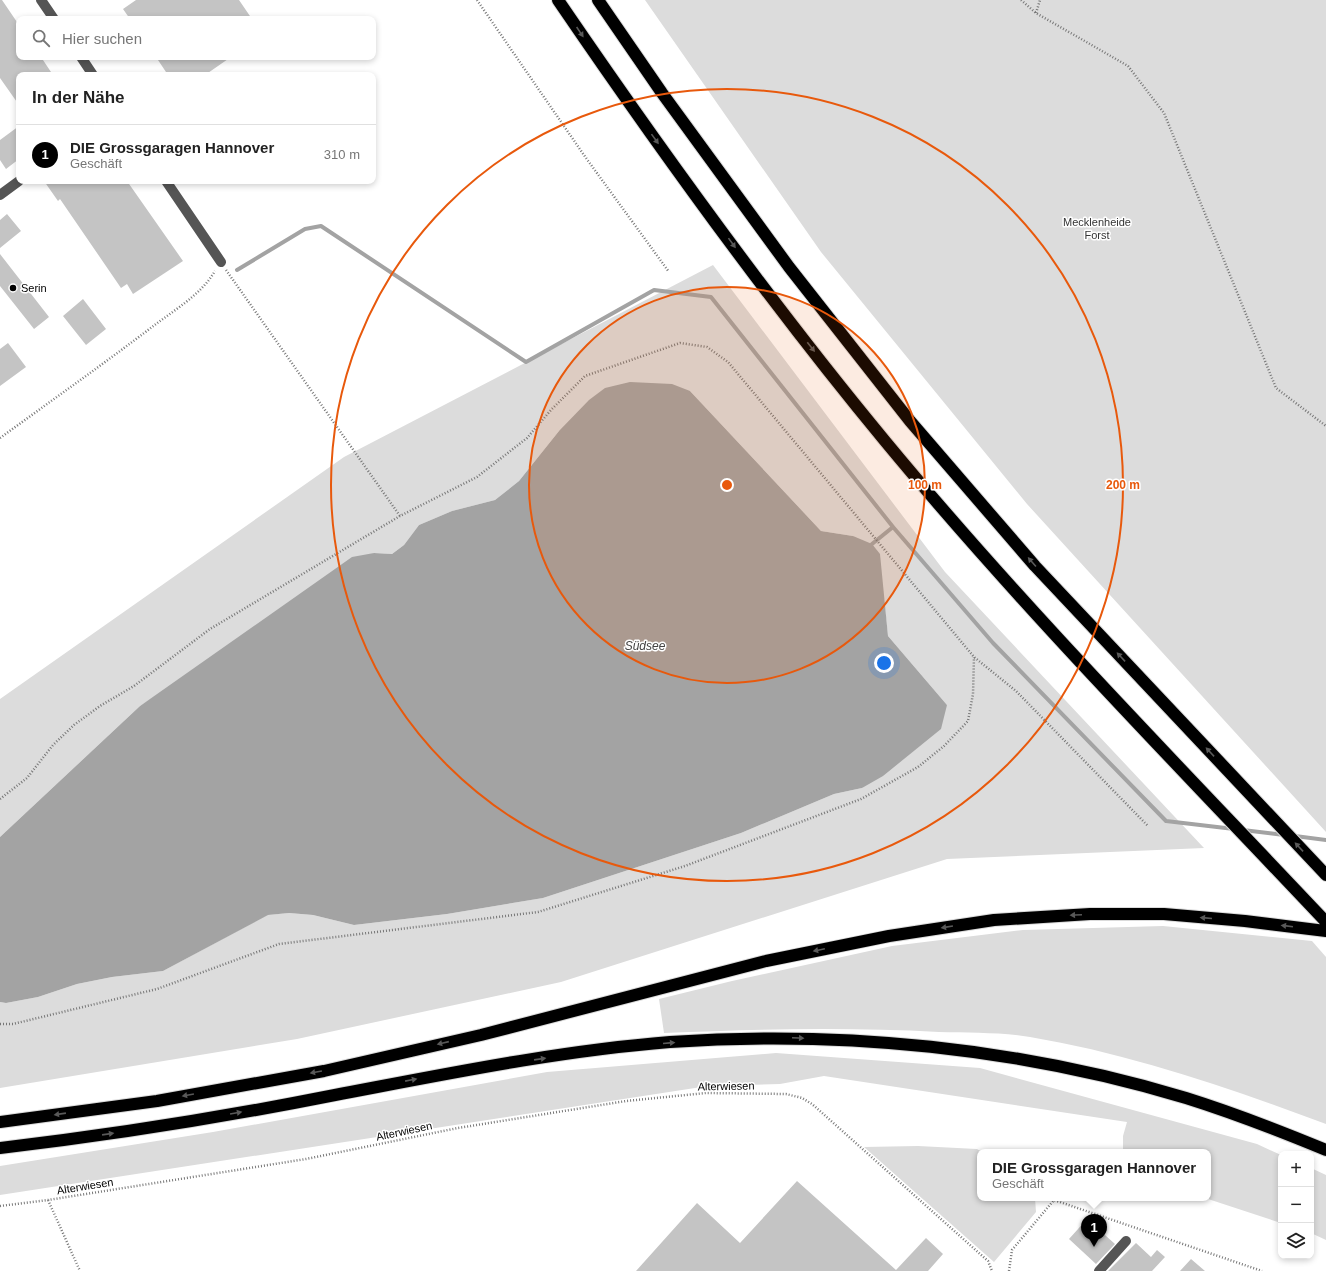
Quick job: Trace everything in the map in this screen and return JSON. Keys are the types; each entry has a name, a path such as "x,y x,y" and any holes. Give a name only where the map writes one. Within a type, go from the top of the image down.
{"highway":[{"path":"558,0 637,114 766,290 885,440 1013,590 1326,922"},
{"path":"598,0 662,93 789,267 910,421 1036,566 1326,875"},
{"path":"0,1122 156,1101 324,1071 481,1035 766,961 889,936 994,920 1090,914 1164,914 1245,921 1326,931"},
{"path":"0,1148 162,1126 484,1066 668,1042 793,1038 917,1045 997,1056 1103,1076 1194,1101 1266,1125 1326,1150"}],"street":[{"path":"41,0 52,16"},
{"path":"83,60 91,72"},
{"path":"0,195 16,183"},
{"path":"168,184 221,262"},
{"path":"1099,1271 1126,1241"}],"path":[{"path":"477,0 581,151 669,272"},
{"path":"1021,0 1036,13 1128,66 1164,113 1276,388 1326,426"},
{"path":"1036,13 1040,0"},
{"path":"0,438 85,378 186,302 209,282 221,262 400,516"},
{"path":"0,800 27,778 53,745 74,725 100,706 134,686 210,628 400,516 477,477 501,460 527,438 551,410 585,376 680,343 707,347 728,362 974,657 1016,691 1148,826"},
{"path":"0,1024 13,1024 156,989 279,944 538,912 685,866 861,799 918,767 944,746 968,720 973,694 974,657"},
{"name":"Alterwiesen","path":"0,1206 48,1200 306,1159 458,1128 626,1101 706,1093 786,1094 802,1098 812,1104 988,1261 992,1271"},
{"path":"48,1200 80,1271"},
{"path":"1009,1271 1012,1250 1053,1201"},
{"path":"1057,1201 1262,1271"}],"green space":[{"name":"Mecklenheide Forst","path":"645,0 1326,0 1326,832 1027,504 821,252"},
{"path":"713,265 945,572 1204,848 947,859 561,982 297,1039 0,1088 0,1002 6,1003 38,997 77,984 112,977 163,971 267,915 289,913 313,915 354,925 447,914 543,898 741,833 834,794 862,788 947,705 888,636 884,598 853,536 821,531 690,391 559,431 519,481 495,500 452,511 419,525 404,545 392,554 374,553 140,706 0,837 0,699 344,457"},
{"path":"1163,926 1312,941 1326,957 1326,1124 1180,1073 1068,1044 1019,1035 870,1029 664,1033 659,999 732,981 892,946 1023,930"},
{"path":"776,1053 980,1068 1257,1144 1278,1154 1278,1222 1211,1200 1211,1149 1123,1149 1123,1136 1127,1122 824,1076 780,1084 708,1086 0,1195 0,1166 213,1132 547,1072"},
{"path":"918,1146 977,1149 977,1201 1035,1201 1036,1212 994,1262 864,1147"},
{"path":"1314,1169 1326,1175 1326,1240 1314,1234"}],"water":[{"name":"Südsee","path":"630,382 672,384 690,391 821,531 853,536 872,544 880,554 888,636 947,705 941,729 883,776 862,788 834,794 741,833 543,898 447,914 354,925 313,915 289,913 268,915 163,971 112,977 77,984 38,997 6,1003 0,1002 0,837 140,706 352,557 374,553 392,554 404,545 419,525 452,511 495,500 519,481 559,431 589,400 605,388"}],"building":[{"path":"0,0 2,0 16,21 16,60 43,60 51,72 16,72 16,101 0,78"},
{"path":"136,0 239,0 250,16 128,16 123,9"},
{"path":"158,60 227,60 209,72 166,72"},
{"path":"16,128 16,161 6,169 0,160 0,140"},
{"path":"46,184 129,184 183,261 133,294 127,284 121,288 60,199 58,201"},
{"path":"7,214 21,231 0,248 0,220"},
{"path":"0,254 49,317 34,329 0,286"},
{"path":"83,299 106,329 86,345 63,316"},
{"path":"8,343 26,367 0,386 0,349"},
{"path":"797,1181 896,1270 926,1238 943,1254 928,1271 636,1271 697,1203 740,1243"},
{"path":"1087,1219 1115,1244 1096,1264 1069,1239"},
{"path":"1136,1243 1151,1257 1157,1250 1165,1257 1152,1271 1108,1271"},
{"path":"1191,1259 1205,1271 1180,1271"}],"waterway":[{"path":"237,270 305,229 321,226 526,362 654,290 711,297 893,527"},
{"path":"872,544 893,527 993,643 1166,821 1234,829"},
{"path":"1243,830 1284,835"},
{"path":"1295,836 1326,840"}],"place":[{"name":"Serin","path":"13,288"},
{"name":"DIE Grossgaragen Hannover","path":"1094,1247"}]}
